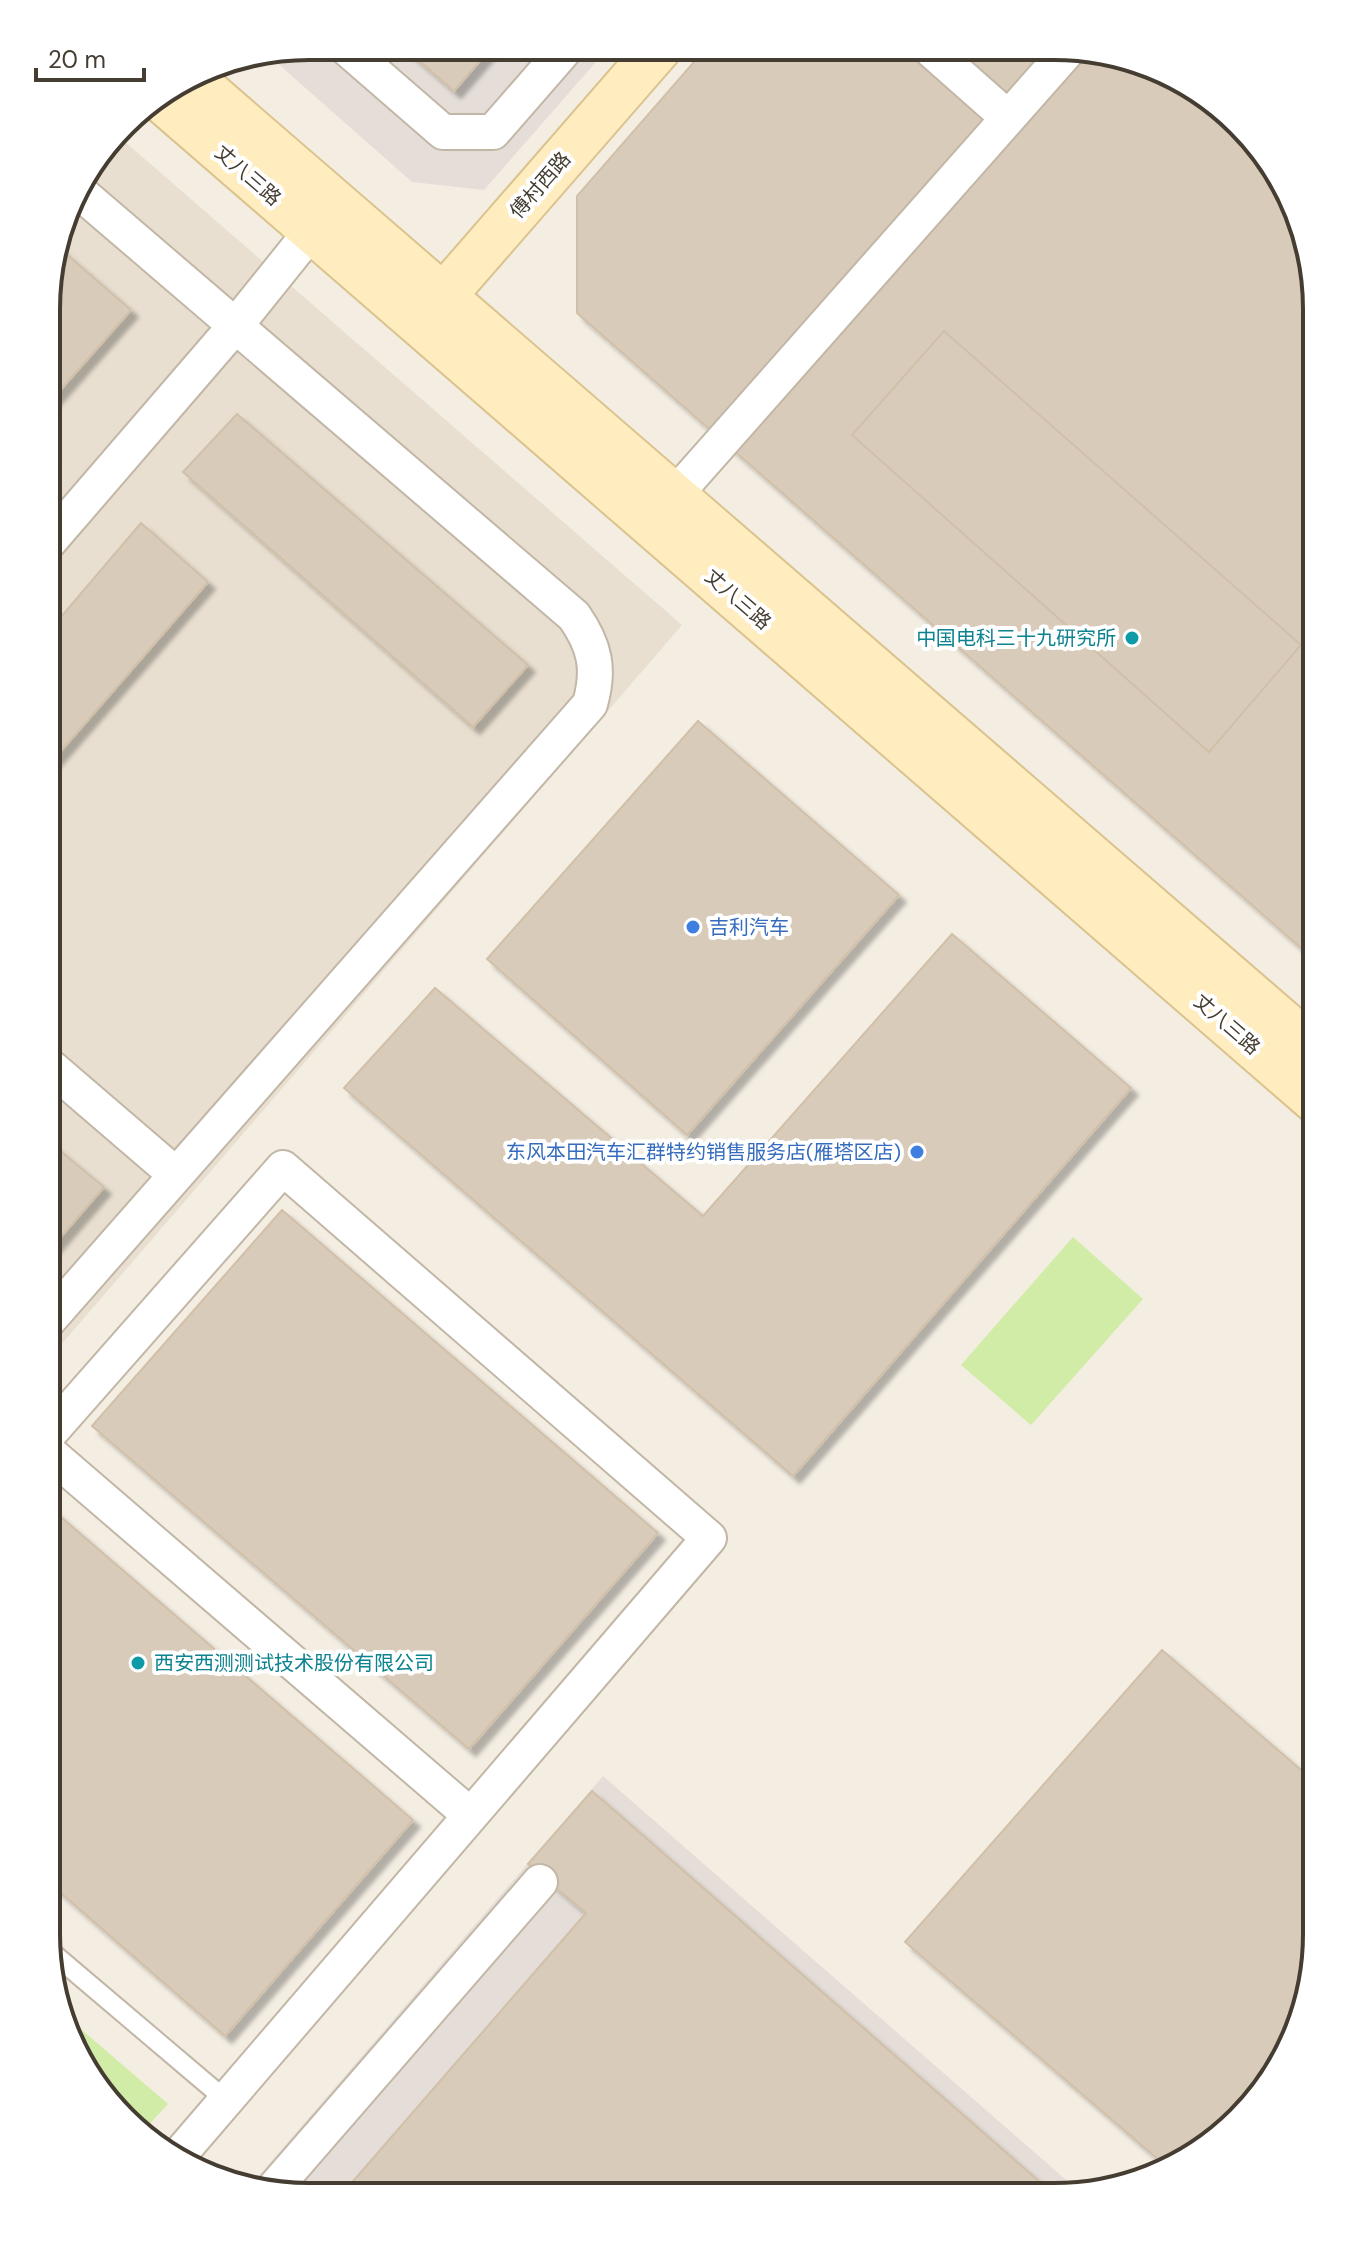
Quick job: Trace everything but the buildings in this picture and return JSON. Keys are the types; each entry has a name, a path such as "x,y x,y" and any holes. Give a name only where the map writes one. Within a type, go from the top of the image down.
{"street":[{"path":"943,60 1007,117"},
{"path":"662,510 1059,60"},
{"path":"361,61 443,132 493,132 555,61"},
{"name":"傅村西路","path":"431,310 648,61"},
{"name":"丈八三路","path":"199,86 323,216 662,510 1303,1089"},
{"name":"丈八三路","path":"168,104 323,216"},
{"path":"60,1307 590,704 597,663 589,637 574,616 86,198"},
{"path":"60,529 236,325 323,216"},
{"name":"丈八三路","path":"662,510 1303,1040"},
{"path":"60,1075 175,1174"},
{"path":"60,1421 283,1168 709,1538 184,2150"},
{"path":"60,1462 470,1815"},
{"path":"280,2181 540,1882"}],"lane":[{"path":"62,1961 227,2101"}],"shaded area":[{"path":"597,61 484,190 412,182 277,63"},
{"path":"125,142 682,625 60,1346 60,309 68,244 79,213 93,184 122,145"},
{"path":"603,1776 1069,2182 309,2183 257,2178"}],"green space":[{"path":"1073,1237 1143,1299 1031,1425 961,1365"},
{"path":"78,2026 168,2104 149,2125 111,2086 93,2059"}],"place":[{"name":"中国电科三十九研究所","path":"1132,638"},
{"name":"吉利汽车","path":"693,927"},
{"name":"东风本田汽车汇群特约销售服务店(雁塔区店)","path":"917,1152"},
{"name":"西安西测测试技术股份有限公司","path":"138,1663"}]}
